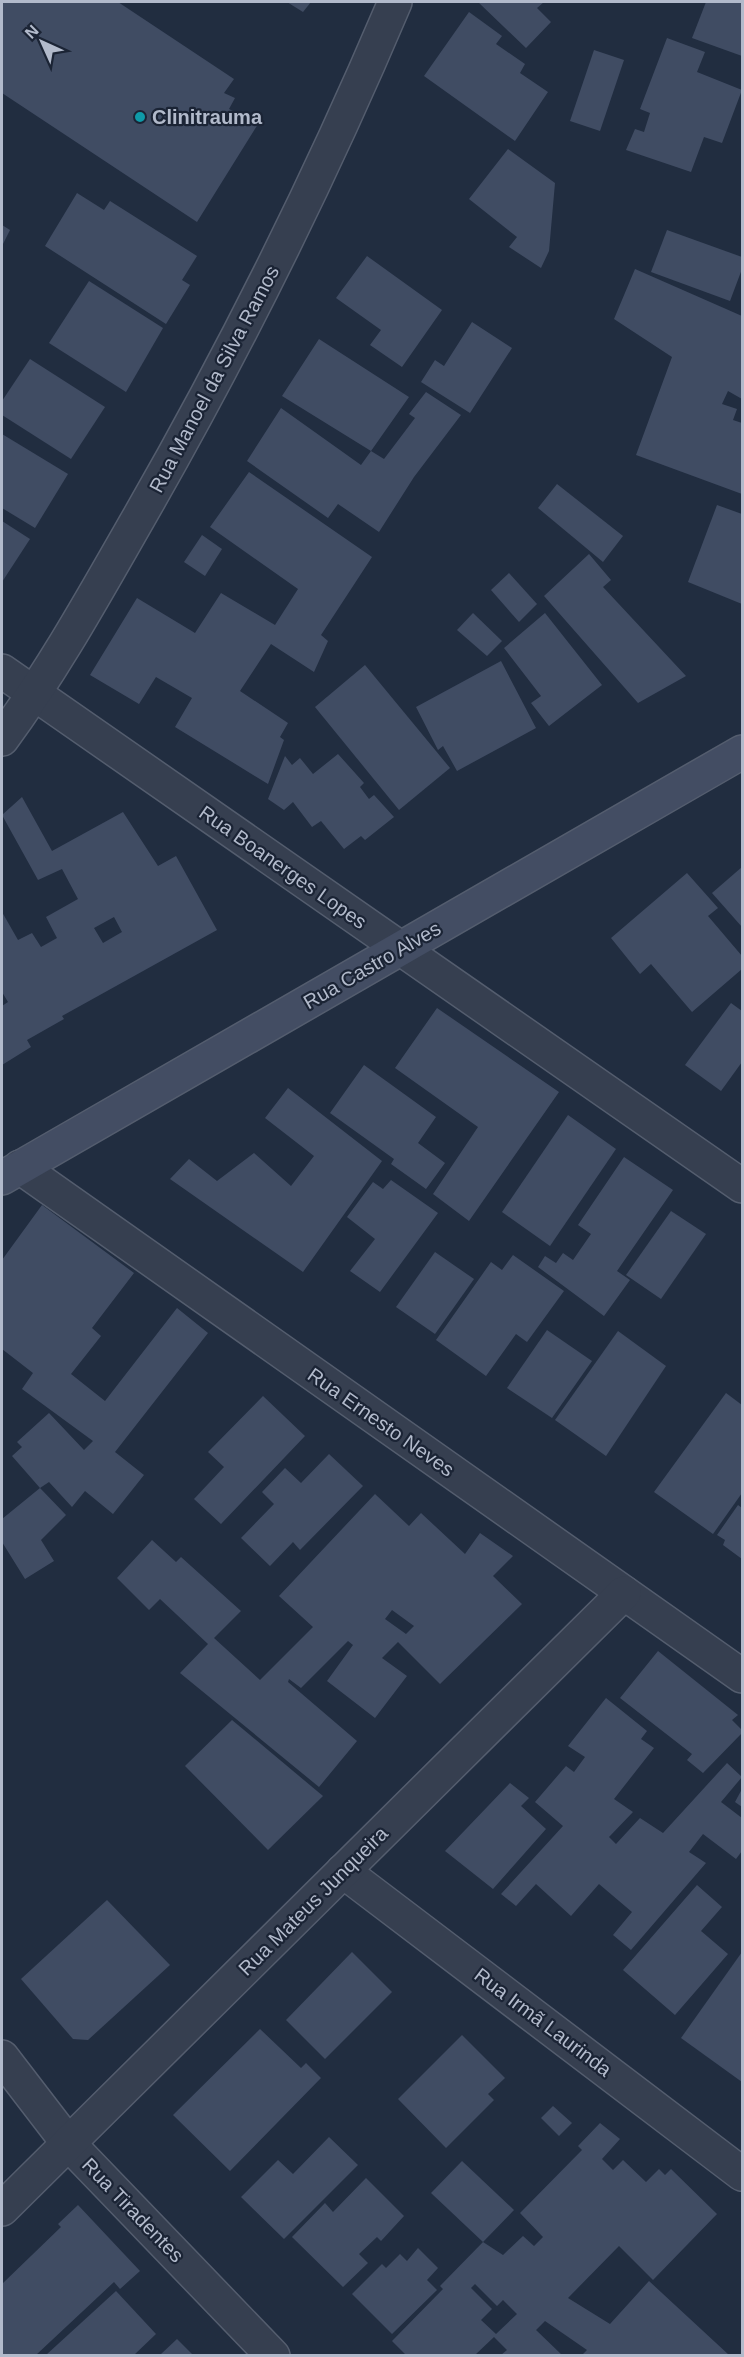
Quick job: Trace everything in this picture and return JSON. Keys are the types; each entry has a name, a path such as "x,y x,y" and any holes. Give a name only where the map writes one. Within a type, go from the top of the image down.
{"main road":[{"name":"Rua Castro Alves","path":"11,1172 742,752"}],"street":[{"name":"Rua Manoel da Silva Ramos","path":"2,739 35,694 193,423 292,230 394,2"},
{"name":"Rua Boanerges Lopes","path":"2,671 742,1186"},
{"name":"Rua Ernesto Neves","path":"11,1172 742,1676"},
{"name":"Rua Mateus Junqueira","path":"2,2209 624,1593"},
{"name":"Rua Irmã Laurinda","path":"343,1871 742,2174"},
{"name":"Rua Tiradentes","path":"2,2057 68,2143 273,2355"}],"building":[{"name":"Clinitrauma","path":"2,2 118,2 234,79 224,93 235,98 229,109 258,124 197,222 2,93"},
{"path":"287,2 311,2 303,12"},
{"path":"478,2 544,2 537,8 551,22 526,48"},
{"path":"706,2 742,2 742,56 692,38"},
{"path":"469,12 502,36 496,44 525,64 520,73 548,92 515,141 424,76"},
{"path":"667,38 705,52 697,72 742,90 722,143 704,137 691,172 626,150 635,129 644,132 650,113 640,109"},
{"path":"594,50 624,60 600,131 570,121"},
{"path":"508,149 555,183 549,251 541,268 509,247 517,237 469,199"},
{"path":"77,193 104,210 110,201 197,256 182,280 190,285 166,324 45,246"},
{"path":"2,225 10,230 2,246"},
{"path":"667,230 742,257 742,269 730,301 651,272"},
{"path":"367,256 442,310 402,367 370,345 381,330 336,298"},
{"path":"635,269 742,316 742,399 728,391 722,404 737,409 733,420 742,423 742,494 636,455 672,357 614,319"},
{"path":"89,281 163,328 126,392 49,343"},
{"path":"472,322 512,348 470,413 421,382 435,360 444,366"},
{"path":"319,339 409,397 371,451 282,396"},
{"path":"30,359 105,407 71,459 2,415 2,401"},
{"path":"426,392 461,415 414,477 379,532 338,504 328,518 247,461 281,408 361,465 371,451 384,459 415,418 409,414"},
{"path":"2,434 68,474 35,528 2,508"},
{"path":"249,472 372,557 321,635 328,641 314,672 271,644 240,691 288,723 280,737 284,740 268,784 175,727 192,698 156,677 139,704 90,675 137,598 195,633 221,593 275,625 298,589 210,527"},
{"path":"557,484 623,536 603,562 538,508"},
{"path":"717,505 742,514 742,604 688,582"},
{"path":"2,521 30,539 2,582"},
{"path":"202,535 222,549 205,576 184,562"},
{"path":"589,554 611,580 603,587 686,676 638,703 544,596"},
{"path":"509,573 537,604 519,622 491,590"},
{"path":"473,613 502,641 487,656 457,630"},
{"path":"545,613 602,685 549,726 531,703 541,696 504,648"},
{"path":"501,661 536,728 457,771 443,746 438,750 416,707"},
{"path":"365,665 450,768 399,810 315,707"},
{"path":"338,754 364,783 360,787 369,799 374,795 394,817 365,840 361,836 344,849 321,821 312,827 293,802 284,810 268,799 285,756 292,765 300,758 313,774"},
{"path":"22,797 52,851 123,812 158,866 176,856 217,930 62,1016 64,1019 27,1040 31,1047 2,1065 2,1006 8,1002 2,992 2,912 18,940 32,933 41,947 57,938 46,917 78,899 62,869 38,880 2,815","holes":["114,917 122,932 103,943 94,928"]},
{"path":"742,867 742,927 712,893"},
{"path":"687,873 718,908 708,916 742,956 742,969 692,1012 651,964 640,974 611,938"},
{"path":"731,1003 742,1011 742,1062 721,1091 685,1065"},
{"path":"437,1008 559,1092 469,1221 433,1194 478,1127 395,1068"},
{"path":"364,1065 436,1117 418,1143 445,1163 426,1189 391,1164 394,1159 330,1113"},
{"path":"288,1088 382,1161 303,1272 170,1179 189,1159 217,1181 254,1153 291,1186 314,1156 265,1118"},
{"path":"568,1115 616,1149 550,1246 502,1212"},
{"path":"624,1157 673,1190 617,1271 630,1280 604,1316 538,1267 545,1256 556,1263 563,1253 573,1260 591,1234 578,1225"},
{"path":"391,1180 438,1213 380,1292 350,1271 375,1239 347,1217 373,1182 383,1189"},
{"path":"42,1205 134,1273 92,1328 101,1336 71,1374 105,1401 177,1308 208,1333 115,1452 144,1475 113,1514 85,1491 72,1507 49,1482 40,1488 12,1456 22,1447 17,1442 49,1413 84,1450 93,1441 22,1389 33,1373 2,1349 2,1260"},
{"path":"671,1211 706,1234 661,1299 626,1275"},
{"path":"435,1252 474,1279 435,1334 396,1307"},
{"path":"513,1255 564,1291 527,1342 516,1334 486,1376 436,1340 491,1262 502,1270"},
{"path":"547,1330 592,1361 552,1418 507,1388"},
{"path":"618,1331 666,1366 606,1456 555,1420"},
{"path":"726,1393 742,1405 742,1493 713,1534 654,1492"},
{"path":"263,1396 305,1436 221,1524 194,1499 224,1467 208,1452"},
{"path":"329,1454 363,1486 300,1550 293,1542 270,1566 241,1538 274,1504 262,1492 285,1468 301,1483"},
{"path":"40,1488 66,1515 41,1540 54,1561 25,1579 2,1542 2,1519"},
{"path":"375,1494 409,1526 421,1513 465,1554 480,1533 513,1556 493,1576 522,1604 440,1684 398,1642 382,1658 407,1676 375,1718 327,1681 353,1645 348,1641 301,1688 289,1679 288,1682 357,1741 319,1787 180,1673 208,1644 160,1599 149,1610 117,1578 152,1540 176,1562 181,1557 241,1611 214,1638 260,1680 313,1627 279,1596","holes":["392,1610 414,1626 406,1634 385,1619"]},
{"path":"738,1505 742,1508 742,1559 723,1545 725,1540 717,1535"},
{"path":"658,1651 738,1715 732,1720 742,1730 742,1733 703,1773 687,1760 692,1754 620,1698"},
{"path":"606,1698 647,1731 641,1739 654,1748 614,1799 633,1812 609,1837 616,1844 640,1818 663,1833 727,1763 742,1777 721,1802 742,1818 742,1851 736,1859 703,1834 689,1852 706,1863 631,1950 613,1935 632,1912 599,1884 571,1916 536,1884 516,1906 501,1894 563,1826 535,1802 566,1766 574,1772 585,1757 568,1746"},
{"path":"232,1720 323,1796 268,1850 185,1766"},
{"path":"510,1783 529,1798 521,1806 546,1829 493,1889 445,1851"},
{"path":"742,1789 742,1807 735,1802"},
{"path":"697,1885 722,1907 701,1931 728,1954 675,2015 623,1970"},
{"path":"107,1900 170,1965 88,2040 73,2039 21,1979"},
{"path":"352,1952 392,1992 325,2059 286,2020"},
{"path":"742,1952 742,2082 681,2038"},
{"path":"260,2029 301,2068 306,2063 321,2078 230,2171 173,2115"},
{"path":"462,2035 505,2078 488,2094 494,2100 446,2148 398,2099"},
{"path":"553,2106 572,2123 559,2136 541,2118"},
{"path":"600,2123 620,2139 602,2159 613,2170 623,2160 646,2182 659,2169 665,2175 671,2169 717,2214 653,2280 619,2246 568,2298 610,2324 649,2281 729,2355 582,2355 587,2350 545,2321 536,2330 562,2355 501,2355 507,2350 494,2337 475,2355 406,2355 392,2341 443,2289 440,2286 483,2242 503,2255 523,2236 534,2246 543,2237 520,2213 582,2150 578,2146","holes":["475,2284 497,2306 503,2300 517,2314 496,2334 481,2320 492,2309 471,2288"]},
{"path":"329,2137 358,2165 284,2239 241,2197 278,2160 293,2174"},
{"path":"462,2161 514,2210 483,2242 431,2193"},
{"path":"366,2178 404,2216 381,2241 377,2237 359,2254 368,2263 343,2287 292,2237 325,2203 333,2212"},
{"path":"78,2205 140,2271 120,2289 114,2282 36,2355 2,2355 2,2284 61,2227 58,2224"},
{"path":"418,2248 438,2268 427,2280 437,2290 392,2334 352,2294 382,2264 386,2268 400,2254 407,2261"},
{"path":"116,2291 156,2334 134,2355 46,2355"},
{"path":"177,2339 193,2355 160,2355"}],"place":[{"name":"Clinitrauma","path":"140,117"}]}
